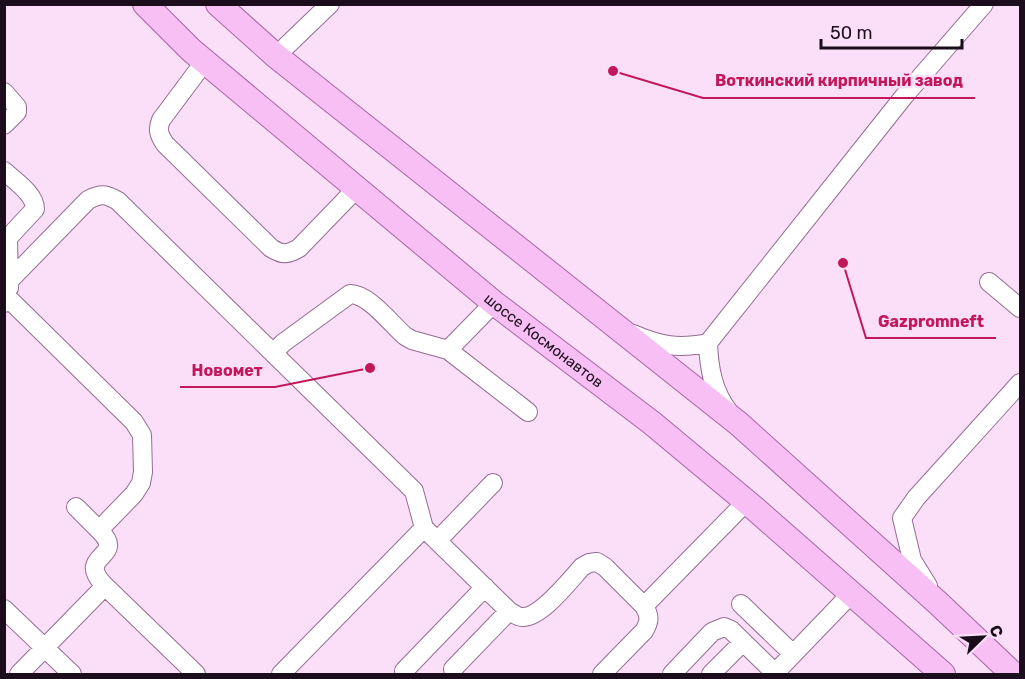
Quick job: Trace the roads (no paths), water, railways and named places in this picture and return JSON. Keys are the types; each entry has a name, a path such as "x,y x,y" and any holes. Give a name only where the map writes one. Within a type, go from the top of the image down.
{"main road":[{"name":"шоссе Космонавтов","path":"145,4 205,61 494,303 652,423 746,502 943,675"},
{"path":"219,4 276,56 739,424 938,603 1013,675"}],"lane":[{"path":"618,328 668,346 689,347 708,343 905,95 984,4"},
{"path":"276,56 328,5"},
{"path":"205,61 161,120 158,128 159,136 271,248 281,254 290,253 299,248 357,188"},
{"path":"4,92 17,107 17,112 4,126"},
{"path":"4,171 32,197 35,203 35,209 8,238 7,295 134,422 142,435 141,483 134,494 99,530"},
{"path":"7,295 88,200 98,194 107,194 118,201 414,491 431,534 509,611 520,617 531,616 541,610 582,567 597,562 605,567 644,606 649,615 649,623 602,675"},
{"path":"989,282 1020,308"},
{"path":"273,353 344,298 351,294 358,294 405,336 448,350 528,412"},
{"path":"448,350 494,303"},
{"path":"708,343 709,365 715,387 725,406 739,424"},
{"path":"938,603 912,560 902,518 916,498 1020,383"},
{"path":"281,675 431,534 493,483"},
{"path":"644,606 746,502"},
{"path":"76,507 109,542 109,547 94,566 94,572 105,586 196,675"},
{"path":"19,675 105,586"},
{"path":"404,671 485,588"},
{"path":"672,674 712,632 724,627 731,630 774,674 851,594"},
{"path":"741,604 793,654"},
{"path":"4,609 72,675"},
{"path":"453,669 509,611"},
{"path":"711,675 743,642"}],"place":[{"name":"Воткинский кирпичный завод","path":"613,71"},
{"name":"Gazpromneft","path":"843,263"},
{"name":"Новомет","path":"370,368"}]}
